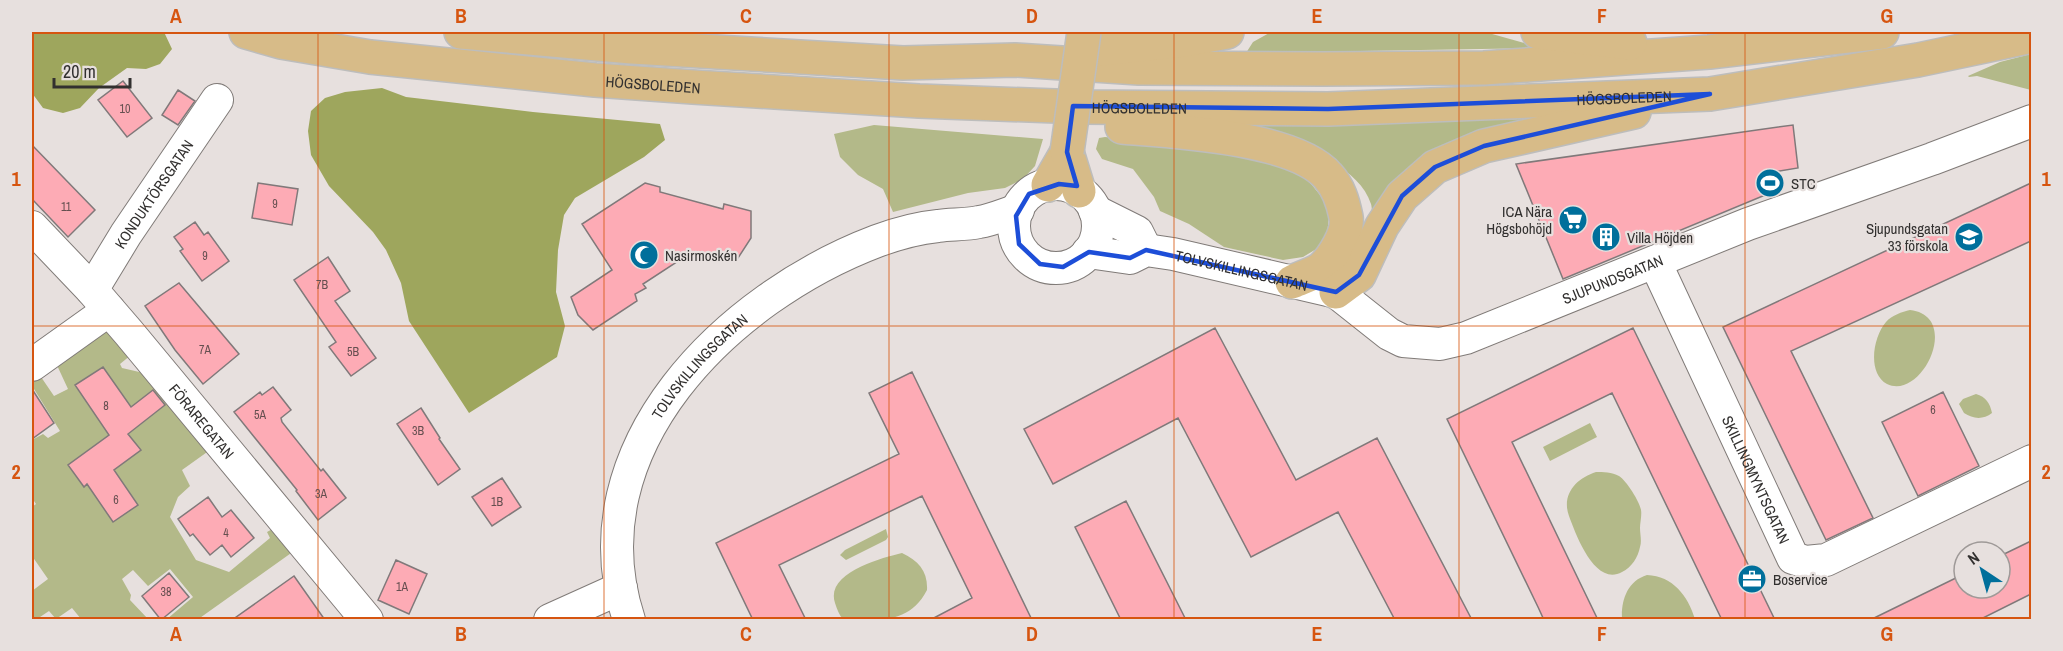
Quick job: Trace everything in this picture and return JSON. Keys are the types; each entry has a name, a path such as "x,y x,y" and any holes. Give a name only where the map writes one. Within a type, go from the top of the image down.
{"main road":[{"name":"HÖGSBOLEDEN","path":"246,32 281,42 369,57 596,80 919,101 1082,107 1328,109 1710,94 1918,60 2031,36"},
{"path":"461,32 632,47 903,63 1015,60 1184,40 1227,32"},
{"path":"1074,196 1067,152 1084,32"},
{"path":"1538,32 1710,52"},
{"path":"1015,60 1139,68 1484,68 1710,52 1882,32"},
{"path":"1336,292 1359,275 1382,226 1402,196 1435,167 1484,147 1710,94"},
{"path":"1082,107 1106,125 1225,137 1288,152 1328,175 1342,199 1347,224 1340,242 1321,268 1292,282"}],"street":[{"name":"KONDUKTÖRSGATAN","path":"32,364 100,300 126,234 217,100"},
{"name":"SJUPUNDSGATAN","path":"1336,292 1389,334 1403,340 1440,344 1477,334 1748,224 1932,159 2031,121"},
{"name":"TOLVSKILLINGSGATAN","path":"629,620 617,561 619,522 625,490 642,441 661,407 704,353 731,328 776,294 848,253 879,240 918,229 978,222 1016,222 1029,194 1074,196"},
{"path":"1074,196 1137,232 1146,250"},
{"path":"1016,222 1024,252 1031,260 1043,266 1056,268 1069,266 1088,252 1097,232 1074,196"},
{"name":"FÖRAREGATAN","path":"32,227 100,300 367,620"},
{"name":"TOLVSKILLINGSGATAN","path":"1088,252 1130,258 1146,250 1173,254 1336,292"},
{"name":"SKILLINGMYNTSGATAN","path":"1655,262 1793,558 1806,562 1826,560 2031,461"},
{"path":"550,620 621,588"}],"highlighted area":[{"path":"1710,94 1484,146 1435,167 1402,196 1359,275 1336,292 1146,250 1130,258 1089,252 1063,267 1040,264 1019,244 1016,216 1029,194 1059,184 1077,186 1067,152 1073,106 1328,109"}],"green space":[{"path":"32,32 164,32 172,49 160,64 146,69 127,68 99,88 80,108 63,113 43,108 32,93"},
{"path":"1271,32 1485,32 1542,48 1246,53 1253,42"},
{"path":"2031,55 2031,90 1977,76 1968,76 2000,62"},
{"path":"382,88 406,97 660,124 665,140 644,157 575,198 564,215 558,250 556,292 565,326 557,357 469,413 409,321 401,283 386,250 373,232 329,186 311,155 308,131 311,111 325,98 345,92"},
{"path":"1526,119 1520,126 1371,231 1371,204 1363,189 1351,175 1317,154 1244,126"},
{"path":"874,125 1043,139 1035,166 1023,179 1005,188 968,193 893,212 883,189 858,175 840,157 834,134"},
{"path":"1099,138 1180,144 1242,155 1298,172 1324,200 1329,216 1327,235 1318,248 1303,257 1283,260 1224,247 1189,224 1160,211 1154,197 1133,169 1102,159 1096,149"},
{"path":"1910,310 1925,316 1933,326 1935,341 1931,356 1923,370 1913,380 1900,386 1887,384 1881,379 1874,364 1875,345 1881,329 1888,320"},
{"path":"110,330 131,355 120,364 122,368 148,374 210,450 182,470 190,486 178,497 170,517 196,560 229,572 270,538 267,532 276,527 294,551 197,620 167,619 193,597 170,569 148,586 133,570 122,579 131,595 130,600 148,619 81,619 72,608 56,619 49,611 37,619 32,619 32,591 48,579 32,556 32,507 36,504 32,498 32,440 43,434 48,438 60,431 34,389 32,391 32,379 39,374 54,396 68,389 55,361 96,332"},
{"path":"1976,394 1987,401 1992,413 1978,418 1964,413 1959,404 1963,399"},
{"path":"1590,423 1597,437 1550,461 1543,447"},
{"path":"1596,472 1613,474 1622,478 1629,486 1641,510 1641,542 1638,554 1629,567 1612,575 1595,566 1588,557 1576,535 1567,508 1572,488 1583,478"},
{"path":"886,529 888,537 886,540 846,560 840,555 845,550"},
{"path":"902,553 918,563 924,572 927,590 920,601 901,615 891,618 843,619 835,603 834,592 838,583 846,575 869,563"},
{"path":"1647,575 1672,583 1684,595 1695,619 1622,619 1624,599 1630,587"}],"building":[{"path":"123,81 152,118 127,137 98,100"},
{"path":"178,90 195,101 178,125 162,115"},
{"name":"Villa Höjden","path":"1793,125 1798,168 1768,173 1770,193 1563,279 1516,164"},
{"path":"32,145 95,210 68,237 32,199"},
{"path":"258,183 298,189 292,225 252,218"},
{"name":"Nasirmoskén","path":"645,183 660,187 660,192 723,209 724,204 751,211 751,238 738,258 692,252 643,284 646,288 635,294 637,301 593,330 578,315 571,297 612,270 582,224"},
{"path":"2031,183 2031,241 1791,351 1873,518 1826,540 1723,327"},
{"path":"195,222 204,235 208,232 229,261 202,281 180,251 183,249 174,237"},
{"path":"328,257 350,291 335,301 376,358 351,376 329,347 336,342 294,280"},
{"path":"179,283 239,354 203,384 175,350 145,306"},
{"path":"1215,328 1296,480 1377,438 1472,620 1395,620 1338,512 1251,557 1178,418 1053,484 1024,429"},
{"path":"1633,328 1775,620 1722,620 1612,393 1512,442 1598,620 1544,620 1447,419"},
{"path":"103,367 131,407 153,390 165,405 128,434 141,450 114,470 138,505 113,522 87,484 84,487 68,465 109,435 75,385"},
{"path":"912,372 1032,620 930,620 972,598 922,496 779,565 806,620 753,620 716,543 899,454 869,393"},
{"path":"273,387 291,410 281,418 282,422 346,498 318,520 297,490 234,412 260,392 262,395"},
{"path":"32,389 54,423 32,439"},
{"path":"1943,392 1979,466 1918,496 1882,422"},
{"path":"421,408 460,469 438,485 397,424"},
{"path":"502,478 521,507 492,526 472,497"},
{"path":"208,497 222,517 231,510 254,538 231,557 222,545 210,555 193,534 190,536 178,519"},
{"path":"1126,501 1186,620 1121,620 1075,527"},
{"path":"2031,541 2031,594 1979,620 1870,620 1952,580 1952,600 2012,600 2012,550"},
{"path":"396,560 427,574 409,614 378,600"},
{"path":"169,573 189,597 161,620 142,596"},
{"path":"294,576 325,620 232,620"}],"place":[{"name":"STC","path":"1770,183"},
{"name":"ICA Nära Högsbohöjd","path":"1573,220"},
{"name":"Villa Höjden","path":"1606,237"},
{"name":"Sjupundsgatan 33 förskola","path":"1969,237"},
{"name":"Nasirmoskén","path":"644,255"},
{"name":"Boservice","path":"1752,579"}]}
